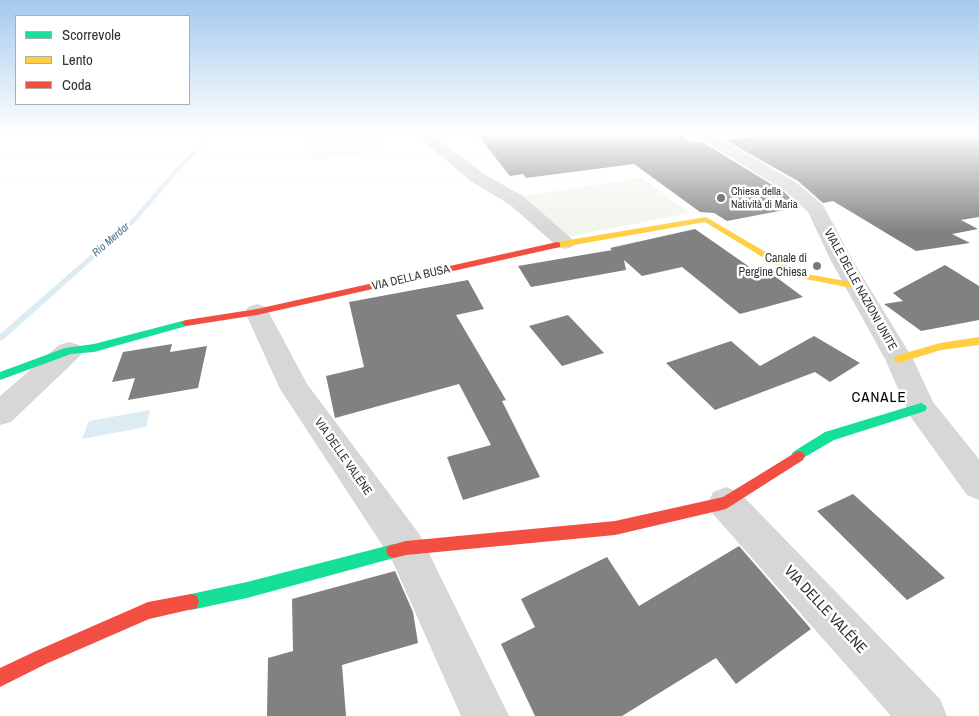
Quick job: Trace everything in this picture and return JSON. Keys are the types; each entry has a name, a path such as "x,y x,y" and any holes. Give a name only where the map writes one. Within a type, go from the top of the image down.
{"street":[{"path":"462,165 478,178 516,200 566,243"},
{"name":"VIALE DELLE NAZIONI UNITE","path":"753,165 791,188 816,209 899,359 921,408 979,485"},
{"name":"VIA DELLA BUSA","path":"258,312 566,243 706,219 798,275 857,286"},
{"path":"5,375 69,350 94,348 184,323 258,312"},
{"name":"VIA DELLE VALÉNE","path":"258,312 296,389 406,548 485,716"},
{"path":"899,359 940,347 979,341"},
{"path":"0,414 69,350"},
{"path":"0,678 42,657 148,611 247,590 406,548 615,528 726,504 830,436 921,408"},
{"name":"VIA DELLE VALÉNE","path":"726,504 923,716"}],"shaded area":[{"path":"641,178 690,213 567,237 524,196"},
{"path":"150,410 146,427 82,439 89,421"}],"building":[{"path":"502,165 623,165 526,178 523,174 510,176"},
{"path":"636,165 740,165 784,192 800,207 727,221 714,213 700,212"},
{"path":"770,165 979,165 979,217 961,220 978,229 952,234 970,243 916,251 833,201 823,203 798,181"},
{"path":"695,229 751,268 761,266 803,297 740,314 682,267 642,276 624,260 626,270 531,287 518,266 612,250 610,248"},
{"path":"945,265 979,286 979,320 921,331 884,304 903,301 893,293"},
{"path":"468,280 484,309 456,315 506,400 502,401 540,477 463,500 447,457 491,445 459,384 335,418 326,376 364,367 349,302"},
{"path":"568,315 604,353 562,366 529,326"},
{"path":"814,336 860,363 830,382 815,372 715,410 666,363 731,341 760,366"},
{"path":"172,344 170,352 207,346 198,388 128,400 135,378 112,382 123,352"},
{"path":"853,494 945,578 907,600 817,511"},
{"path":"739,546 811,629 736,684 716,658 622,716 535,716 501,644 535,627 521,599 607,557 639,606"},
{"path":"395,571 413,612 418,643 342,665 346,716 267,716 268,658 293,651 292,599"}],"waterway":[{"name":"Rio Merdar","path":"0,338 135,219 182,165"}],"traffic: fast":[{"path":"0,376 69,351 94,348 186,323"},
{"path":"798,456 830,436 921,408"},
{"path":"191,602 247,590 394,551"}],"traffic: slow":[{"path":"557,245 706,219 798,275 857,286"},
{"path":"899,359 940,347 979,341"}],"traffic: jam":[{"path":"186,323 257,312 557,245"},
{"path":"394,551 406,548 615,528 726,503 798,456"},
{"path":"0,678 42,657 148,611 191,602"}],"place":[{"name":"Chiesa della Natività di Maria","path":"721,198"},
{"name":"Canale di Pergine Chiesa","path":"817,266"}],"district":[{"name":"CANALE","path":"879,398"}]}
